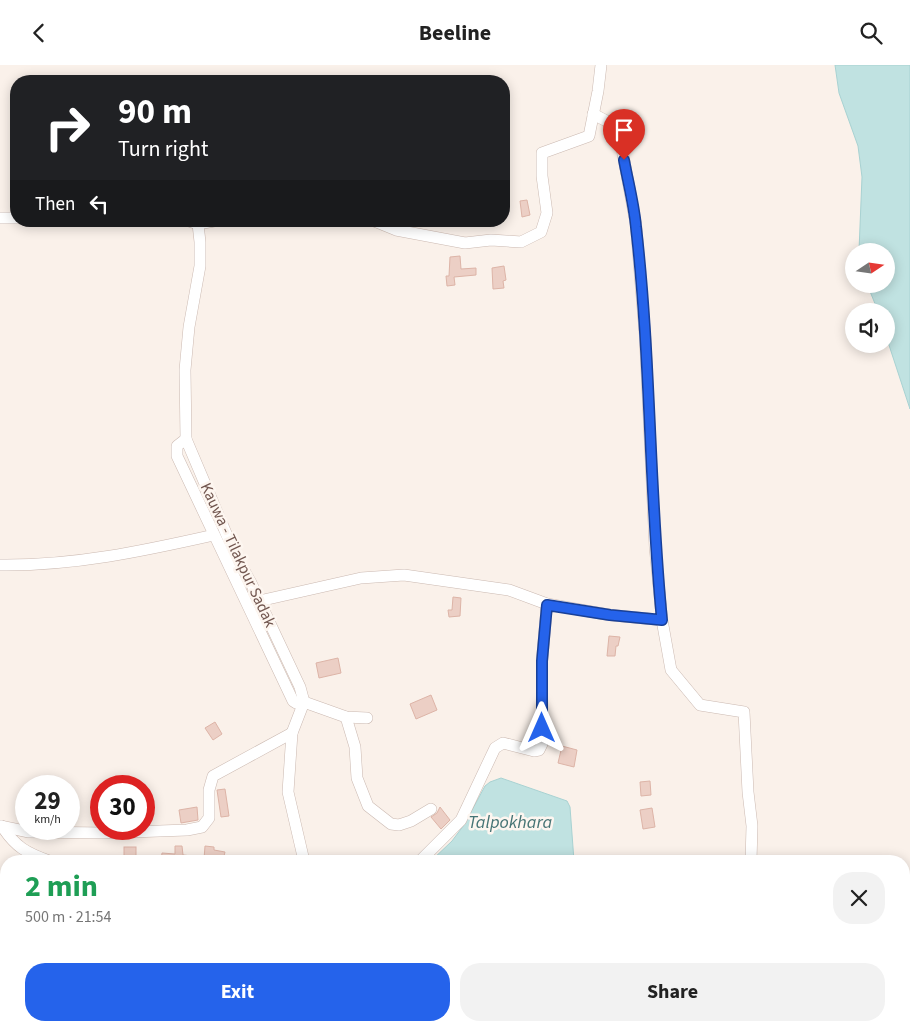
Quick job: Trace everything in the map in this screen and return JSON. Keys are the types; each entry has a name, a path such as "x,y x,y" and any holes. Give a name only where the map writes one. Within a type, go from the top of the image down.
{"street":[{"path":"389,227 464,243 491,240 521,242 541,232 547,213 542,176 542,153 589,136 600,65"},
{"path":"593,113 618,127 636,225 644,335 655,547 662,620 671,670 700,705 744,712 748,792 752,826 751,855"},
{"name":"Kauwa - Tilakpur Sadak","path":"194,227 200,243 200,266 189,327 185,371 186,439 218,517 300,687 304,702"},
{"path":"186,439 177,445 178,456 293,701 296,703 304,702 346,717 366,718"},
{"path":"0,565 32,566 90,560 164,547 214,535"},
{"path":"259,601 361,578 404,575 509,590 547,605 610,615 662,620"},
{"path":"426,855 461,820 495,748 503,743 534,751 539,750 542,744 542,661 547,605"},
{"path":"303,855 288,792 292,733 304,702"},
{"path":"346,717 355,747 357,778 368,806 391,824 399,825 411,821 431,809"},
{"path":"1,826 29,833 188,830 202,827 209,818 209,790 213,777 292,733"},
{"path":"1,826 11,841 32,855"}],"water":[{"path":"835,65 910,65 910,409 892,353 895,353 895,303 875,303 871,293 895,293 895,243 859,243 862,177 858,146 839,93"},
{"name":"Talpokhara","path":"501,778 567,801 570,807 574,855 437,855 452,841 464,825 485,786"}],"building":[{"path":"527,200 530,215 522,217 520,201"},
{"path":"460,256 461,269 476,268 476,275 454,277 455,285 447,286 446,276 449,276 450,257"},
{"path":"504,266 506,280 503,281 504,288 493,289 492,268"},
{"path":"453,597 461,598 460,616 449,617 448,610 452,610"},
{"path":"609,636 620,637 618,646 616,646 615,656 607,656"},
{"path":"338,658 341,673 319,678 316,663"},
{"path":"431,695 437,710 416,719 410,704"},
{"path":"215,722 222,734 213,740 205,728"},
{"path":"562,746 577,750 574,767 558,763"},
{"path":"650,781 651,795 641,796 640,782"},
{"path":"225,789 229,816 221,817 217,790"},
{"path":"197,807 198,820 181,823 179,810"},
{"path":"440,807 450,820 441,829 431,817 437,813"},
{"path":"652,808 655,827 643,829 640,810"},
{"path":"175,846 182,846 183,855 162,855 162,853 175,854"},
{"path":"205,846 214,847 214,850 225,852 224,855 204,855"},
{"path":"124,847 136,847 136,855 124,855"}],"route":[{"path":"542,728 542,661 547,605 610,615 662,620 655,547 644,335 636,225 624,160"}]}
